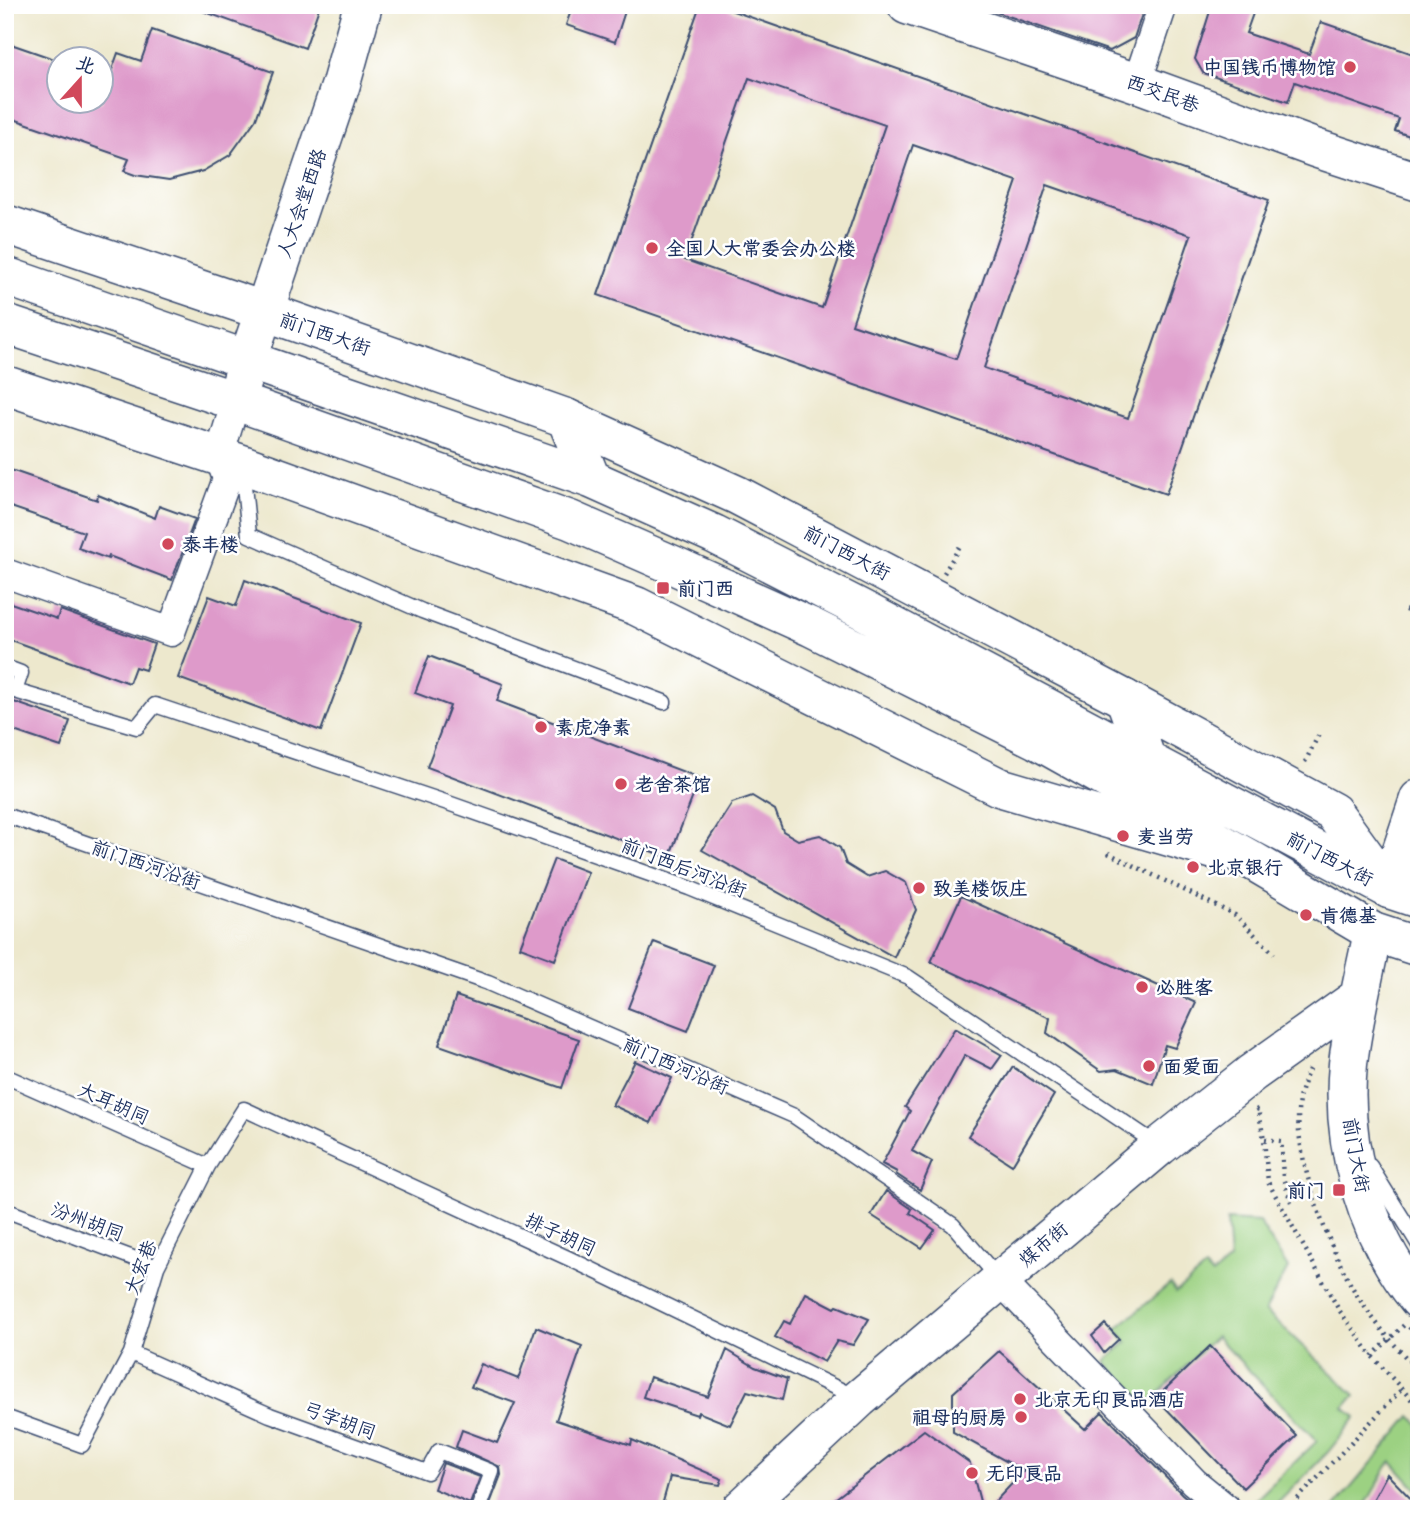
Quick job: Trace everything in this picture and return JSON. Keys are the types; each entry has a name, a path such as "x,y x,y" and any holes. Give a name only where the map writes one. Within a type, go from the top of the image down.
{"main road":[{"name":"人大会堂西路","path":"236,401 341,84 363,5"},
{"name":"西交民巷","path":"907,5 1419,182"},
{"name":"前门西大街","path":"5,224 264,311 566,418 737,495 1333,812 1404,894"},
{"name":"前门西大街","path":"5,276 591,479 726,540 1404,894"},
{"name":"前门西大街","path":"5,324 236,401 570,520 811,627 1037,740 1373,932 1419,947"},
{"name":"前门西大街","path":"5,385 230,460 636,606 999,787 1253,862"},
{"path":"566,418 591,479"},
{"path":"1125,699 1147,761"},
{"name":"前门大街","path":"1412,1312 1361,1191 1349,1132 1348,1066 1373,932 1404,894 1419,799"},
{"name":"煤市街","path":"741,1509 859,1399 1160,1146 1252,1073 1359,997"}],"street":[{"path":"1137,83 1163,5"},
{"path":"5,573 171,632 227,480 236,401"},
{"name":"前门西河沿街","path":"1000,1280 1194,1482 1227,1509"}],"lane":[{"path":"230,460 249,535 422,611 664,702"},
{"name":"前门西后河沿街","path":"5,667 20,673 15,691 137,727 155,705 448,803 689,888 908,977 1160,1146"},
{"name":"前门西河沿街","path":"5,815 488,983 794,1116 953,1225 1000,1280"},
{"name":"大耳胡同","path":"5,1076 208,1166"},
{"name":"大宏巷","path":"5,1417 82,1445 131,1353 157,1267 208,1166 244,1109"},
{"name":"排子胡同","path":"244,1109 583,1265 859,1399"},
{"path":"1349,1132 1419,1245"},
{"name":"汾州胡同","path":"5,1210 157,1267"},
{"name":"弓字胡同","path":"131,1353 270,1415 427,1472 439,1451 492,1472 478,1509"}],"path":[{"path":"1405,610 1419,615"},
{"path":"1305,762 1319,734"},
{"path":"1107,852 1235,915 1274,954"},
{"path":"1258,1109 1268,1182 1339,1310 1372,1356 1419,1408"},
{"path":"1264,1139 1281,1141 1283,1178 1291,1202"},
{"path":"1411,1148 1419,1177"},
{"path":"1372,1356 1412,1312"},
{"path":"1288,1509 1402,1389"}],"green space":[{"path":"1227,1220 1259,1222 1288,1268 1265,1311 1355,1395 1344,1408 1356,1417 1328,1452 1272,1509 1247,1508 1317,1441 1216,1336 1144,1408 1105,1361 1127,1342 1116,1329 1170,1284 1176,1292 1205,1268 1212,1275 1230,1260"},
{"path":"1411,1416 1419,1424 1419,1492 1391,1461 1363,1509 1333,1509"}],"building":[{"path":"195,5 320,5 305,48 194,8"},
{"path":"573,5 627,5 615,42 566,25"},
{"name":"全国人大常委会办公楼","path":"700,5 716,5 1269,200 1166,494 598,295","holes":["749,78 885,125 822,308 685,260","913,145 1017,181 956,359 852,324","1047,185 1191,235 1128,418 984,368"]},
{"path":"976,5 1145,5 1134,38 1110,51"},
{"path":"1212,5 1256,5 1246,33 1309,54 1321,22 1419,56 1419,139 1395,131 1399,119 1295,82 1288,102 1203,73 1195,59"},
{"path":"152,30 273,72 256,119 230,155 203,171 169,180 124,171 129,159 5,116 5,42 46,56 46,116 116,116 118,53 141,61"},
{"path":"5,468 97,500 98,495 155,518 159,506 195,519 172,580 109,556 108,559 78,548 84,532 5,505"},
{"path":"245,580 361,623 321,731 178,678 209,596 236,606"},
{"path":"5,601 57,619 60,610 154,644 145,670 135,667 129,683 5,638"},
{"path":"429,656 503,684 497,701 700,778 669,858 427,767 450,706 415,693"},
{"path":"5,699 70,721 61,747 5,728"},
{"path":"752,796 775,810 783,831 798,840 820,835 840,848 846,864 867,877 885,871 906,883 916,910 894,957 702,850 732,803"},
{"path":"554,859 588,872 555,960 520,947"},
{"path":"961,896 1196,1003 1175,1048 1165,1045 1153,1084 1117,1069 1101,1071 1047,1033 1050,1018 931,962"},
{"path":"654,942 714,965 688,1031 628,1008"},
{"path":"456,996 579,1039 562,1088 439,1045"},
{"path":"955,1028 1002,1055 992,1069 965,1055 912,1151 932,1162 920,1190 882,1164 910,1111 905,1107"},
{"path":"635,1061 672,1078 651,1123 612,1105"},
{"path":"1013,1067 1054,1095 1012,1165 968,1136"},
{"path":"886,1191 912,1209 910,1213 935,1230 922,1248 871,1215"},
{"path":"806,1293 835,1308 837,1306 869,1319 853,1345 837,1341 824,1362 775,1337 784,1321 790,1324"},
{"path":"1105,1324 1119,1339 1104,1353 1092,1336"},
{"path":"536,1327 582,1346 556,1420 631,1445 632,1440 722,1479 720,1485 670,1477 661,1509 488,1509 501,1475 500,1467 456,1447 462,1430 497,1443 515,1403 471,1387 481,1364 518,1379"},
{"path":"1210,1346 1297,1436 1243,1488 1156,1398"},
{"path":"727,1350 755,1367 787,1379 782,1400 747,1391 730,1425 698,1412 697,1415 643,1397 650,1377 708,1397"},
{"path":"999,1351 1085,1429 1102,1412 1200,1509 988,1509 1024,1471 953,1432 953,1393"},
{"path":"924,1430 970,1463 982,1509 822,1509"},
{"path":"443,1463 480,1477 470,1504 434,1489"},
{"path":"1387,1474 1419,1507 1419,1509 1368,1509"}],"place":[{"name":"中国钱币博物馆","path":"1350,67"},
{"name":"全国人大常委会办公楼","path":"652,248"},
{"name":"泰丰楼","path":"168,544"},
{"name":"前门西","path":"663,588"},
{"name":"素虎净素","path":"541,727"},
{"name":"老舍茶馆","path":"621,784"},
{"name":"麦当劳","path":"1123,836"},
{"name":"北京银行","path":"1193,867"},
{"name":"致美楼饭庄","path":"919,888"},
{"name":"肯德基","path":"1306,915"},
{"name":"必胜客","path":"1142,987"},
{"name":"面爱面","path":"1149,1066"},
{"name":"前门","path":"1339,1190"},
{"name":"北京无印良品酒店","path":"1020,1399"},
{"name":"祖母的厨房","path":"1021,1417"},
{"name":"无印良品","path":"972,1473"}]}
